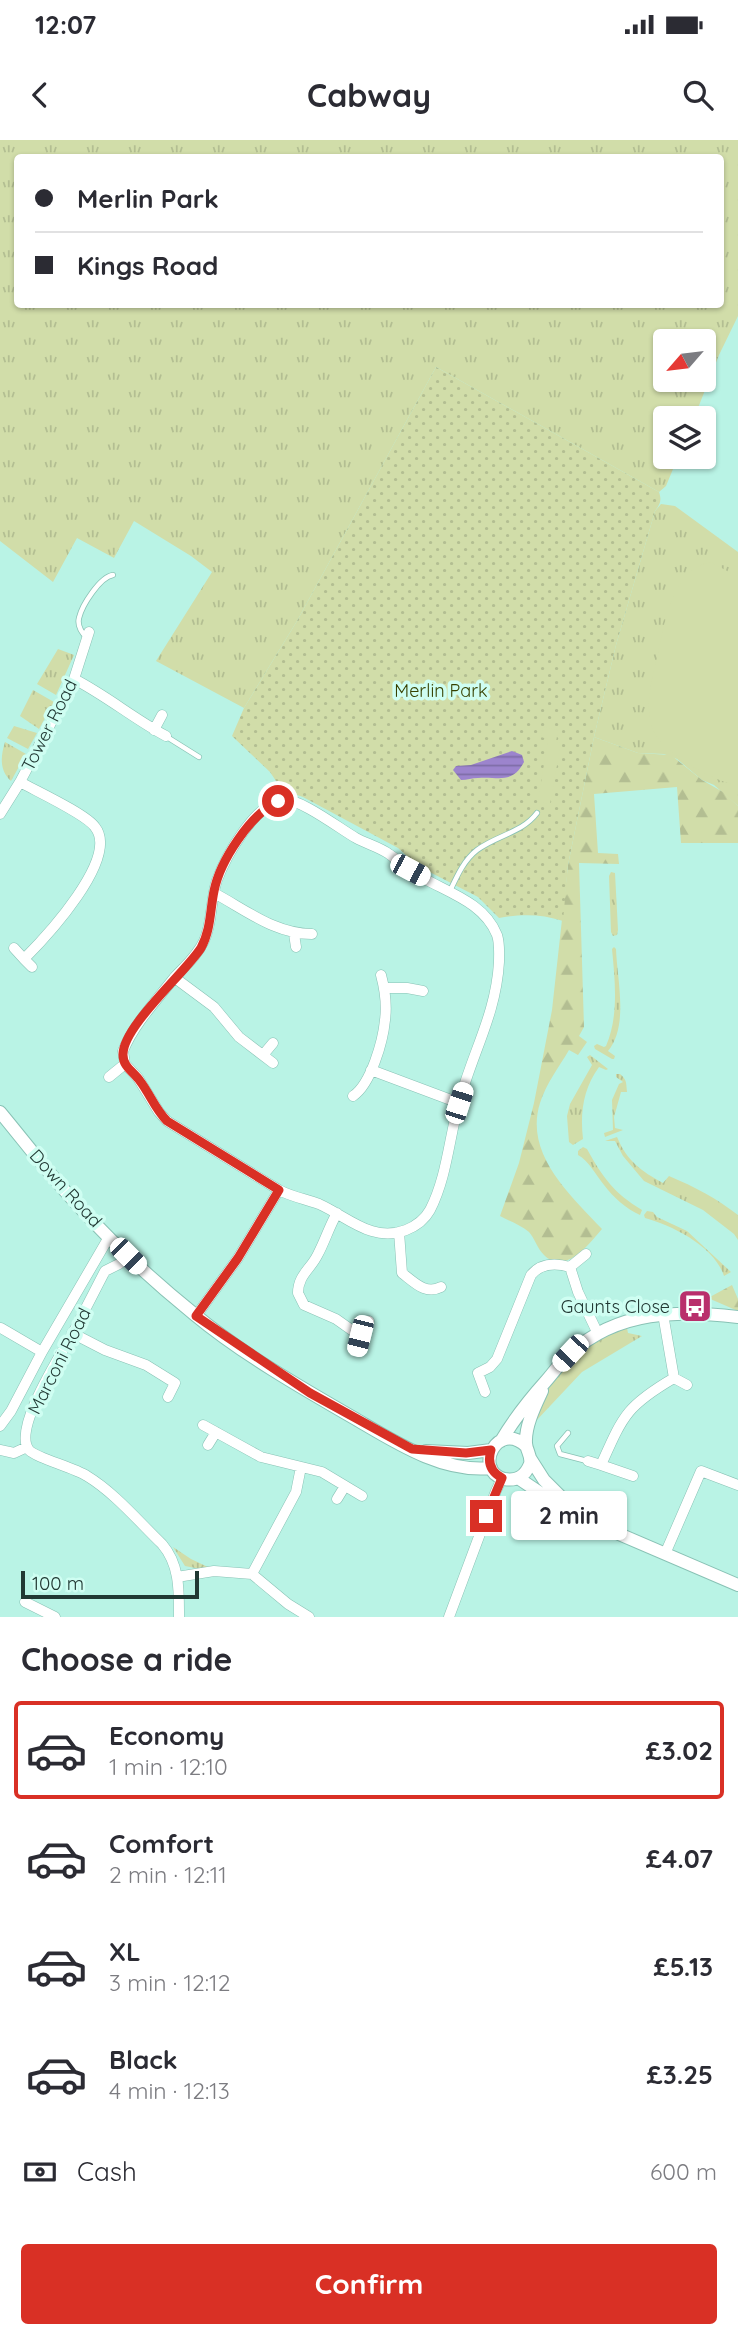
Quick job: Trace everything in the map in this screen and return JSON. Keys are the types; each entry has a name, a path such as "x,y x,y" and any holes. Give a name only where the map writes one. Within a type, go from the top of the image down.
{"street":[{"name":"Tower Road","path":"0,814 74,680 88,635"},
{"path":"74,680 102,694 135,719 166,736"},
{"path":"154,730 162,715"},
{"path":"20,782 89,821 98,831 101,842 98,856 73,902 57,925 24,959"},
{"path":"282,800 293,802 379,848 410,870 468,902 495,931 499,945 497,981 490,1018 459,1103 438,1193 424,1218 410,1228 399,1232 367,1231 316,1203 279,1190 167,1121 142,1083 125,1064 123,1051 132,1032 204,941 214,892 224,865 245,830 266,808 282,800"},
{"path":"214,892 280,929 294,934 312,934"},
{"path":"294,934 296,947"},
{"path":"14,948 32,967"},
{"path":"353,1096 363,1088 371,1070 386,1019 381,975"},
{"path":"175,978 214,1007 239,1037 273,1063"},
{"path":"384,988 407,988 424,992"},
{"path":"263,1055 273,1043"},
{"path":"109,1077 125,1064"},
{"path":"371,1070 459,1103"},
{"name":"Down Road","path":"0,1112 75,1202 128,1256 196,1316 310,1393 412,1449 460,1468 491,1468"},
{"path":"196,1316 238,1258 279,1190"},
{"path":"337,1213 317,1257 301,1276 298,1293 304,1305 336,1319 360,1336"},
{"path":"399,1232 402,1273"},
{"path":"0,1426 109,1237"},
{"path":"485,1392 478,1373 498,1359 532,1273 550,1264 570,1267 586,1254"},
{"name":"Marconi Road","path":"27,1447 26,1431 36,1399 105,1271 128,1256"},
{"path":"570,1267 578,1292 598,1334"},
{"path":"392,1279 402,1273"},
{"path":"402,1273 425,1289 435,1290 441,1287"},
{"path":"738,1317 677,1312 628,1320 598,1334 570,1353 524,1405 489,1460 491,1468 502,1478 518,1478 561,1508 738,1585"},
{"path":"663,1314 674,1378"},
{"path":"356,1351 360,1336 369,1321"},
{"path":"1,1328 42,1352"},
{"path":"72,1333 105,1350 146,1365 175,1383 168,1397"},
{"path":"674,1378 687,1385"},
{"path":"601,1465 629,1410 643,1397 674,1378"},
{"path":"518,1478 528,1468 530,1421 546,1381"},
{"path":"203,1425 266,1459 325,1474 362,1496"},
{"path":"208,1445 216,1433"},
{"name":"Down Road","path":"412,1449 466,1453 513,1439 528,1452"},
{"path":"0,1450 14,1453 27,1447 37,1456 74,1468 98,1484 166,1548 177,1577 179,1617"},
{"path":"528,1452 547,1484 587,1521"},
{"path":"588,1461 633,1476"},
{"path":"252,1574 296,1492 301,1467"},
{"path":"665,1554 701,1471 738,1485"},
{"path":"449,1617 502,1478"},
{"path":"337,1499 345,1486"},
{"path":"177,1577 214,1571 252,1574 302,1615"},
{"path":"25,1602 37,1613 55,1617"}],"lane":[{"path":"88,635 79,627 80,615 102,580 113,575"},
{"path":"166,736 199,757"},
{"path":"450,891 465,862 476,850 528,824 537,813"},
{"path":"568,1433 557,1446 560,1454 588,1461"}],"green space":[{"path":"0,140 738,140 738,316 716,363 716,329 653,329 653,392 704,392 699,406 653,406 653,469 673,469 666,486 659,492 436,367 297,621 244,708 156,661 212,572 134,521 114,558 77,538 53,582 0,541"},
{"name":"Merlin Park","path":"436,367 659,492 660,495 616,645 594,737 568,865 563,921 531,915 499,918 478,897 418,866 398,848 303,797 284,793 270,772 232,736 244,708 297,621"},
{"path":"661,504 675,506 738,552 738,806 677,759 664,754 638,753 594,737 616,645 655,511"},
{"path":"711,562 738,577 738,785 702,772 676,756 657,737 650,718 652,681 672,599 687,575"},
{"path":"58,649 74,655 56,695 37,684"},
{"path":"33,690 54,702 39,729 20,716"},
{"path":"14,726 37,733 28,749 7,738"},
{"path":"543,727 558,730 556,742 561,743 550,804 538,802 548,739 541,737"},
{"path":"594,737 638,753 671,755 702,780 723,792 738,806 738,843 681,843 677,787 594,794 598,853 618,854 619,864 579,863 584,1027 579,1036 587,1042 578,1055 569,1050 549,1082 540,1103 537,1122 538,1139 553,1172 602,1229 576,1256 560,1262 552,1261 544,1255 526,1230 500,1216 519,1163 534,1103 552,1010 568,865"},
{"path":"5,742 26,754 11,781 2,764"},
{"path":"611,872 615,873 618,930 617,935 613,936 609,876"},
{"path":"614,947 620,1016 614,1041 608,1051 615,1056 612,1059 594,1046 606,1046 613,1023"},
{"path":"590,1055 608,1069 599,1067 589,1084 582,1120 583,1139 573,1145 569,1142 567,1116 570,1104 592,1065 587,1057"},
{"path":"616,1074 620,1074 626,1083 627,1092 621,1092 614,1117 615,1128 623,1130 605,1137 604,1133 613,1130 612,1100 619,1084 623,1082"},
{"path":"617,1137 630,1159 648,1174 663,1183 669,1176 679,1180 738,1215 738,1240 703,1210 644,1181 623,1156 615,1141 605,1141"},
{"path":"583,1147 610,1184 642,1210 640,1215 616,1198 589,1164 578,1155 578,1151"},
{"path":"647,1211 687,1231 731,1272 724,1276 719,1265 702,1247 679,1232 645,1218"},
{"path":"732,1285 738,1299 738,1311 708,1298"},
{"path":"627,1328 628,1333 642,1336 582,1372 535,1422 548,1389 568,1363 594,1343"},
{"path":"173,1547 191,1559 210,1568 185,1566"}],"shaded area":[{"path":"512,751 522,755 524,762 515,774 509,777 461,780 453,770 456,766 471,765"}],"place":[{"name":"Gaunts Close","path":"695,1306"}],"route":[{"path":"278,801 260,813 240,836 216,883 204,941 132,1032 123,1051 125,1064 142,1083 151,1101 167,1121 279,1190 238,1258 196,1316 310,1393 412,1449 466,1453 491,1450 491,1468 502,1478 486,1516"}]}
